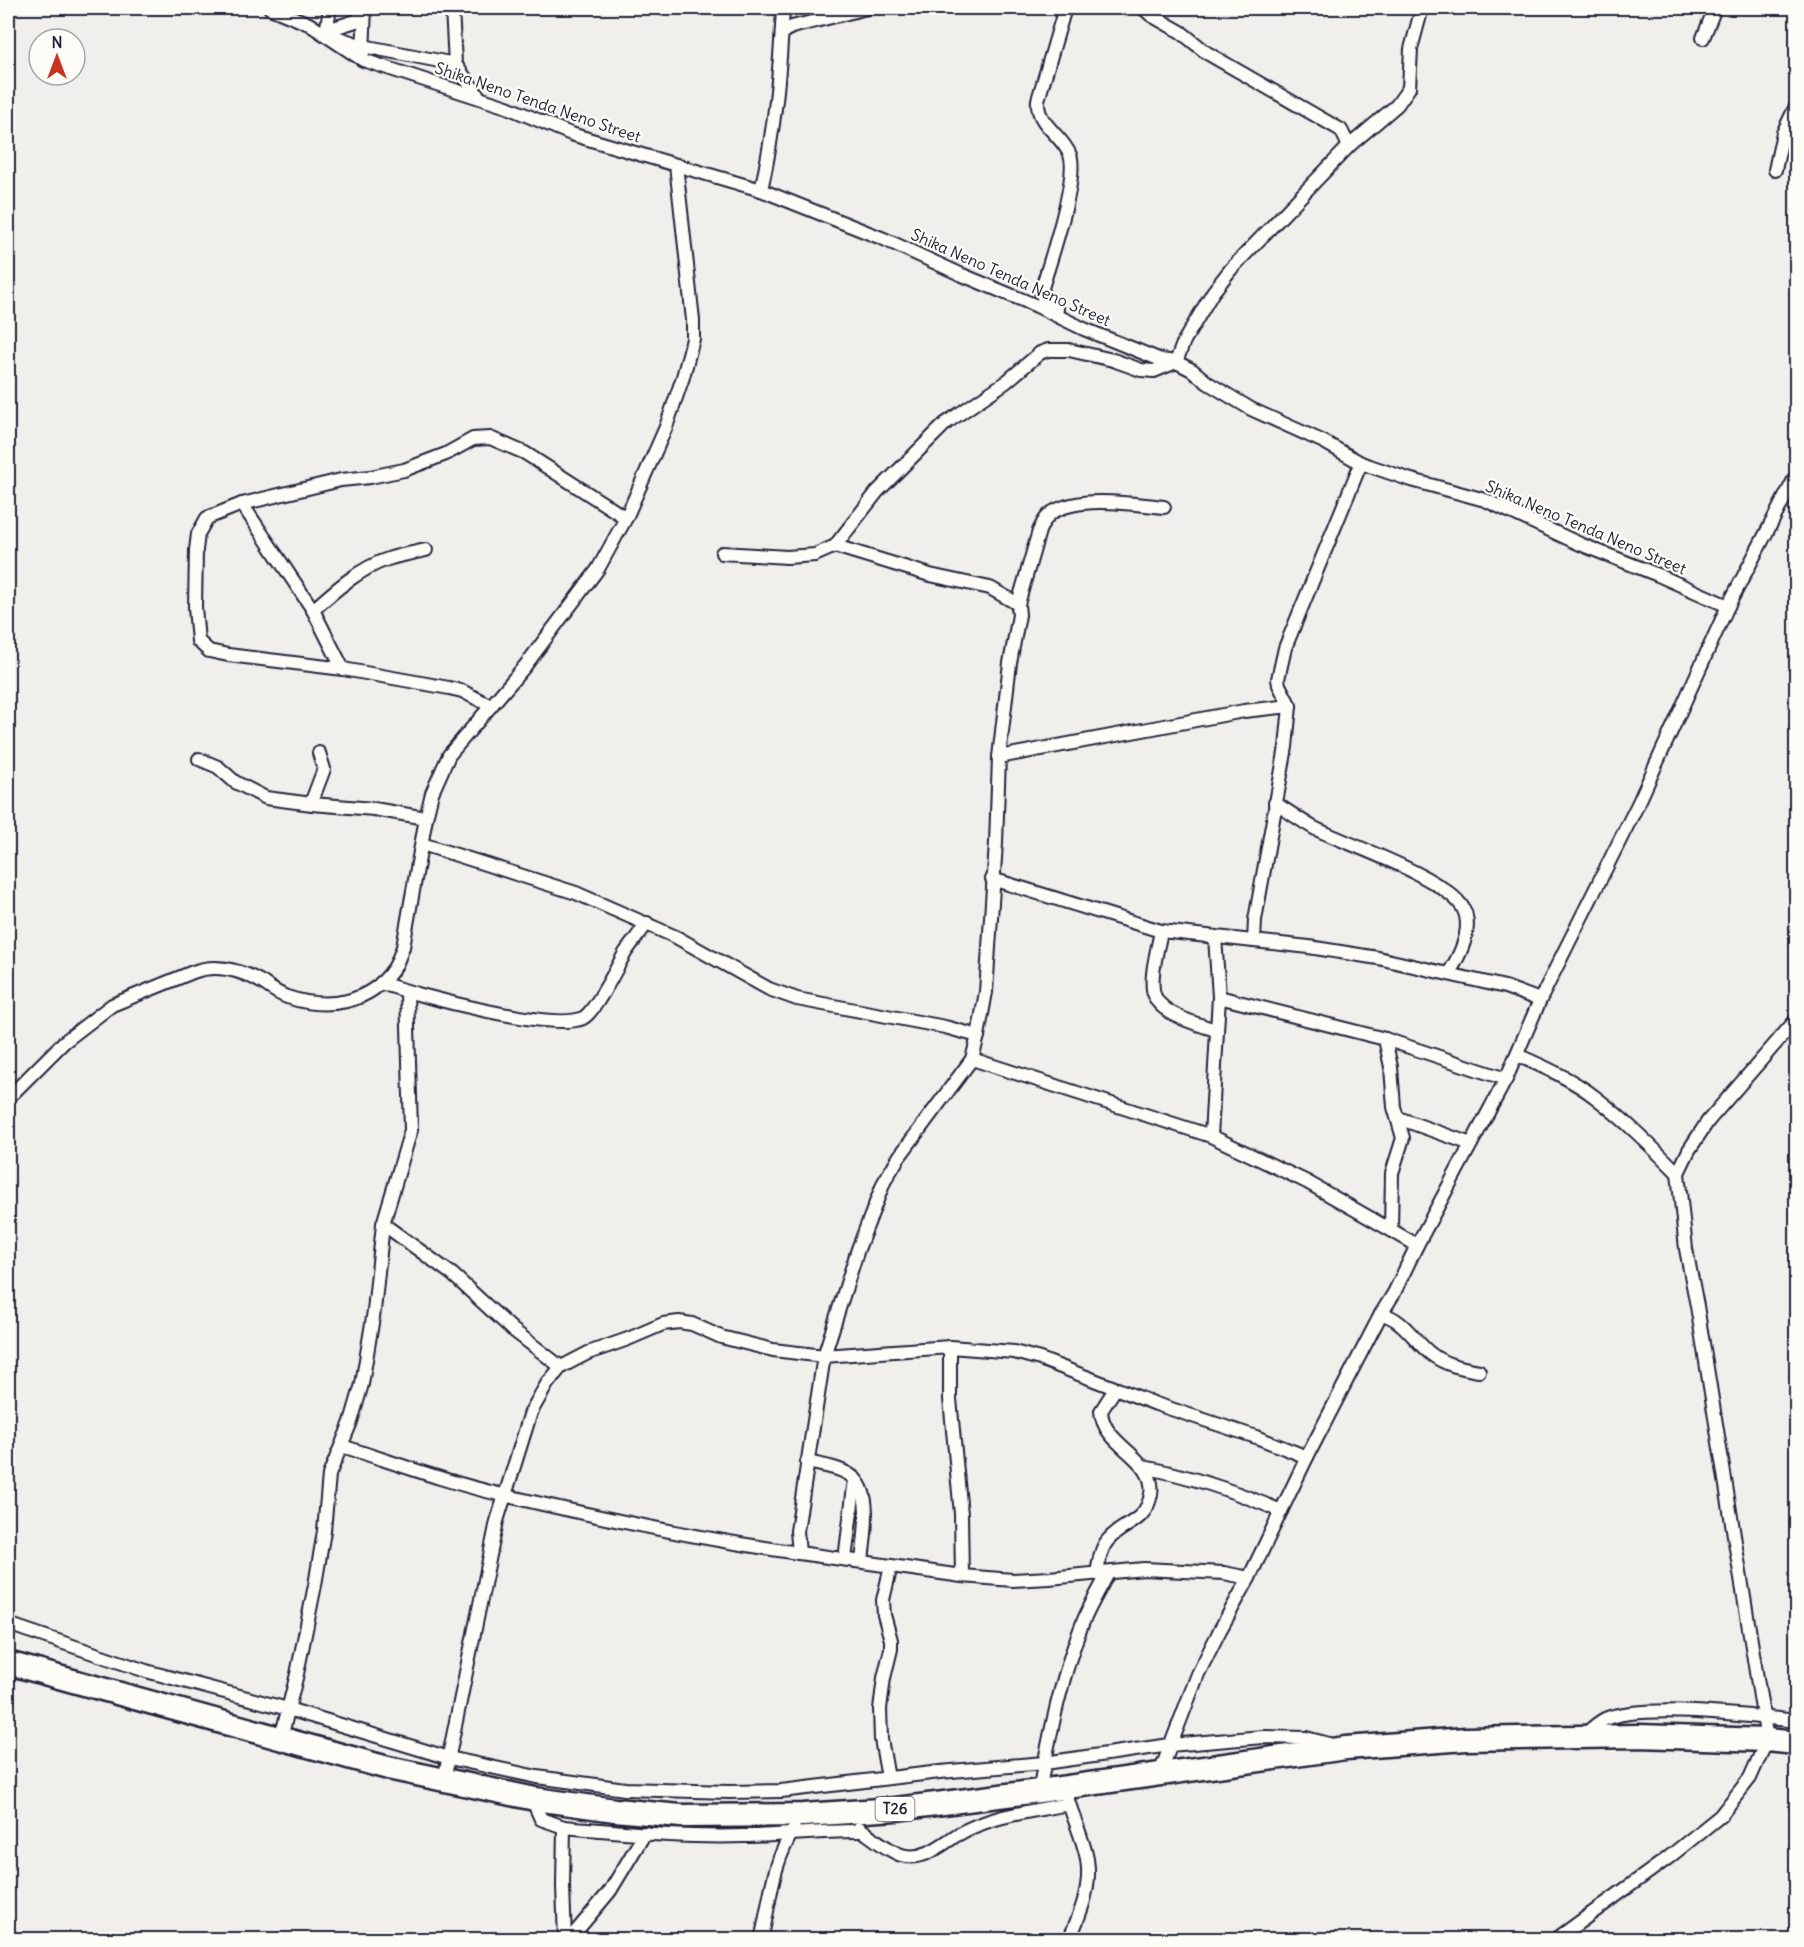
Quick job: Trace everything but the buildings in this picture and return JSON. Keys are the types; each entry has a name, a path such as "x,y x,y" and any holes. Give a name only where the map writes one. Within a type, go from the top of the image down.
{"highway":[{"name":"T26","path":"8,1664 388,1768 536,1799 615,1810 797,1824 838,1814 1039,1791 1066,1796 1160,1773 1346,1748 1466,1739 1638,1736 1797,1743"}],"street":[{"name":"Shika Neno Tenda Neno Street","path":"270,8 324,31 363,60 480,98 571,134 761,190 884,239 1084,329 1161,360 1176,360 1251,409 1324,442 1361,463 1408,479 1485,500 1580,544 1728,606"},
{"path":"324,31 330,8"},
{"path":"452,8 455,64 480,98"},
{"path":"761,190 777,99 783,8"},
{"path":"782,32 792,27 867,8"},
{"path":"1065,8 1038,100 1038,110 1042,120 1064,144 1072,163 1068,200 1041,291 1042,298 1061,311 1176,360"},
{"path":"1143,8 1181,32 1207,53 1341,130 1349,146"},
{"path":"722,554 788,557 815,555 835,546 877,492 946,423 1006,382 1040,353 1048,350 1069,350 1113,360 1141,370 1154,371 1176,360 1184,341 1213,292 1231,269 1349,146 1397,105 1408,88 1411,49 1422,8"},
{"path":"1703,38 1715,8"},
{"path":"324,31 356,21 365,10"},
{"path":"363,60 365,10"},
{"path":"324,31 363,46 455,64"},
{"path":"1775,170 1783,134 1797,106"},
{"path":"8,1098 64,1042 112,1005 205,968 234,970 253,977 284,996 310,1003 333,1004 353,1000 381,983 395,967 403,947 426,818 435,785 449,755 525,666 598,568 626,518 672,410 690,356 693,339 693,320 676,165"},
{"path":"491,705 462,692 343,669 209,651 198,640 195,607 198,534 207,518 242,504 341,480 404,470 446,454 473,440 490,438 511,445 525,453 626,518"},
{"path":"1254,941 1255,920 1286,747 1290,706 1278,679 1285,648 1361,463"},
{"path":"1160,1773 1202,1665 1249,1578 1307,1457 1381,1314 1506,1079 1540,1000 1639,802 1728,606 1797,476"},
{"path":"799,1553 797,1532 824,1356 858,1249 884,1182 972,1059 978,1036 986,992 999,757 1010,663 1019,615 1018,604 1039,531 1044,520 1052,512 1073,505 1109,501 1164,507"},
{"path":"242,504 313,610 343,669"},
{"path":"835,546 930,575 990,588 1018,604"},
{"path":"313,610 329,595 366,569 387,560 426,550"},
{"path":"999,757 1244,711 1290,706"},
{"path":"312,804 324,769 319,753"},
{"path":"199,759 218,767 235,782 266,798 374,809 426,818"},
{"path":"1275,803 1312,827 1412,871 1449,892 1464,909 1466,918 1466,939 1459,958 1449,973"},
{"path":"422,844 576,893 647,923 769,989 796,999 945,1027 978,1036"},
{"path":"992,879 1161,931 1308,946 1355,954 1449,973 1505,987 1540,1000"},
{"path":"381,983 407,992 527,1018 555,1022 583,1018 591,1010 647,923"},
{"path":"1161,931 1153,975 1154,996 1165,1008 1196,1024 1216,1030"},
{"path":"1211,1136 1219,997 1215,937"},
{"path":"281,1738 315,1585 324,1531 329,1475 342,1446 362,1384 374,1311 383,1224 411,1130 407,992"},
{"path":"1219,997 1384,1039 1506,1079"},
{"path":"1555,1940 1668,1858 1720,1816 1750,1778 1767,1740 1698,1306 1686,1249 1677,1173 1708,1121 1797,1020"},
{"path":"1384,1039 1391,1067 1395,1107 1402,1138 1392,1173 1391,1229"},
{"path":"1517,1055 1550,1069 1593,1096 1633,1128 1677,1173"},
{"path":"972,1059 1211,1136 1307,1182 1417,1245"},
{"path":"1398,1118 1471,1144"},
{"path":"383,1224 452,1274 513,1330 561,1367"},
{"path":"1381,1314 1394,1317 1432,1355 1446,1364 1479,1371"},
{"path":"444,1780 504,1496 531,1412 547,1384 561,1367 588,1353 663,1324 679,1322 692,1324 721,1337 773,1350 824,1356 950,1347 1014,1352 1040,1359 1115,1389 1307,1457"},
{"path":"950,1347 950,1399 961,1514 962,1576"},
{"path":"1039,1791 1070,1658 1102,1574 1100,1555 1109,1539 1143,1514 1148,1506 1151,1492 1151,1482 1143,1467 1120,1447 1103,1422 1101,1411 1115,1389"},
{"path":"342,1446 504,1496 646,1528 799,1553 962,1576 1013,1580 1144,1569 1224,1573 1249,1578"},
{"path":"807,1462 844,1473 855,1479 864,1492 866,1509 862,1562"},
{"path":"1143,1467 1184,1476 1281,1511"},
{"path":"845,1559 855,1479"},
{"path":"888,1778 881,1739 880,1708 891,1649 883,1600 891,1566"},
{"path":"8,1624 146,1671 288,1709 448,1758 537,1777 626,1789 781,1791 1044,1763 1170,1745 1263,1737 1306,1738 1346,1748"},
{"path":"1582,1737 1607,1719 1627,1714 1684,1713 1797,1721"},
{"path":"838,1814 896,1853 908,1857 936,1849 958,1834 979,1825 1066,1796 1087,1858 1089,1876 1083,1904 1069,1940"},
{"path":"536,1799 537,1813 541,1819 564,1827 714,1836 797,1824 817,1831 863,1831"},
{"path":"760,1940 777,1864 783,1847 797,1824"},
{"path":"564,1827 563,1886 567,1940"},
{"path":"567,1940 610,1891 645,1833"}]}
